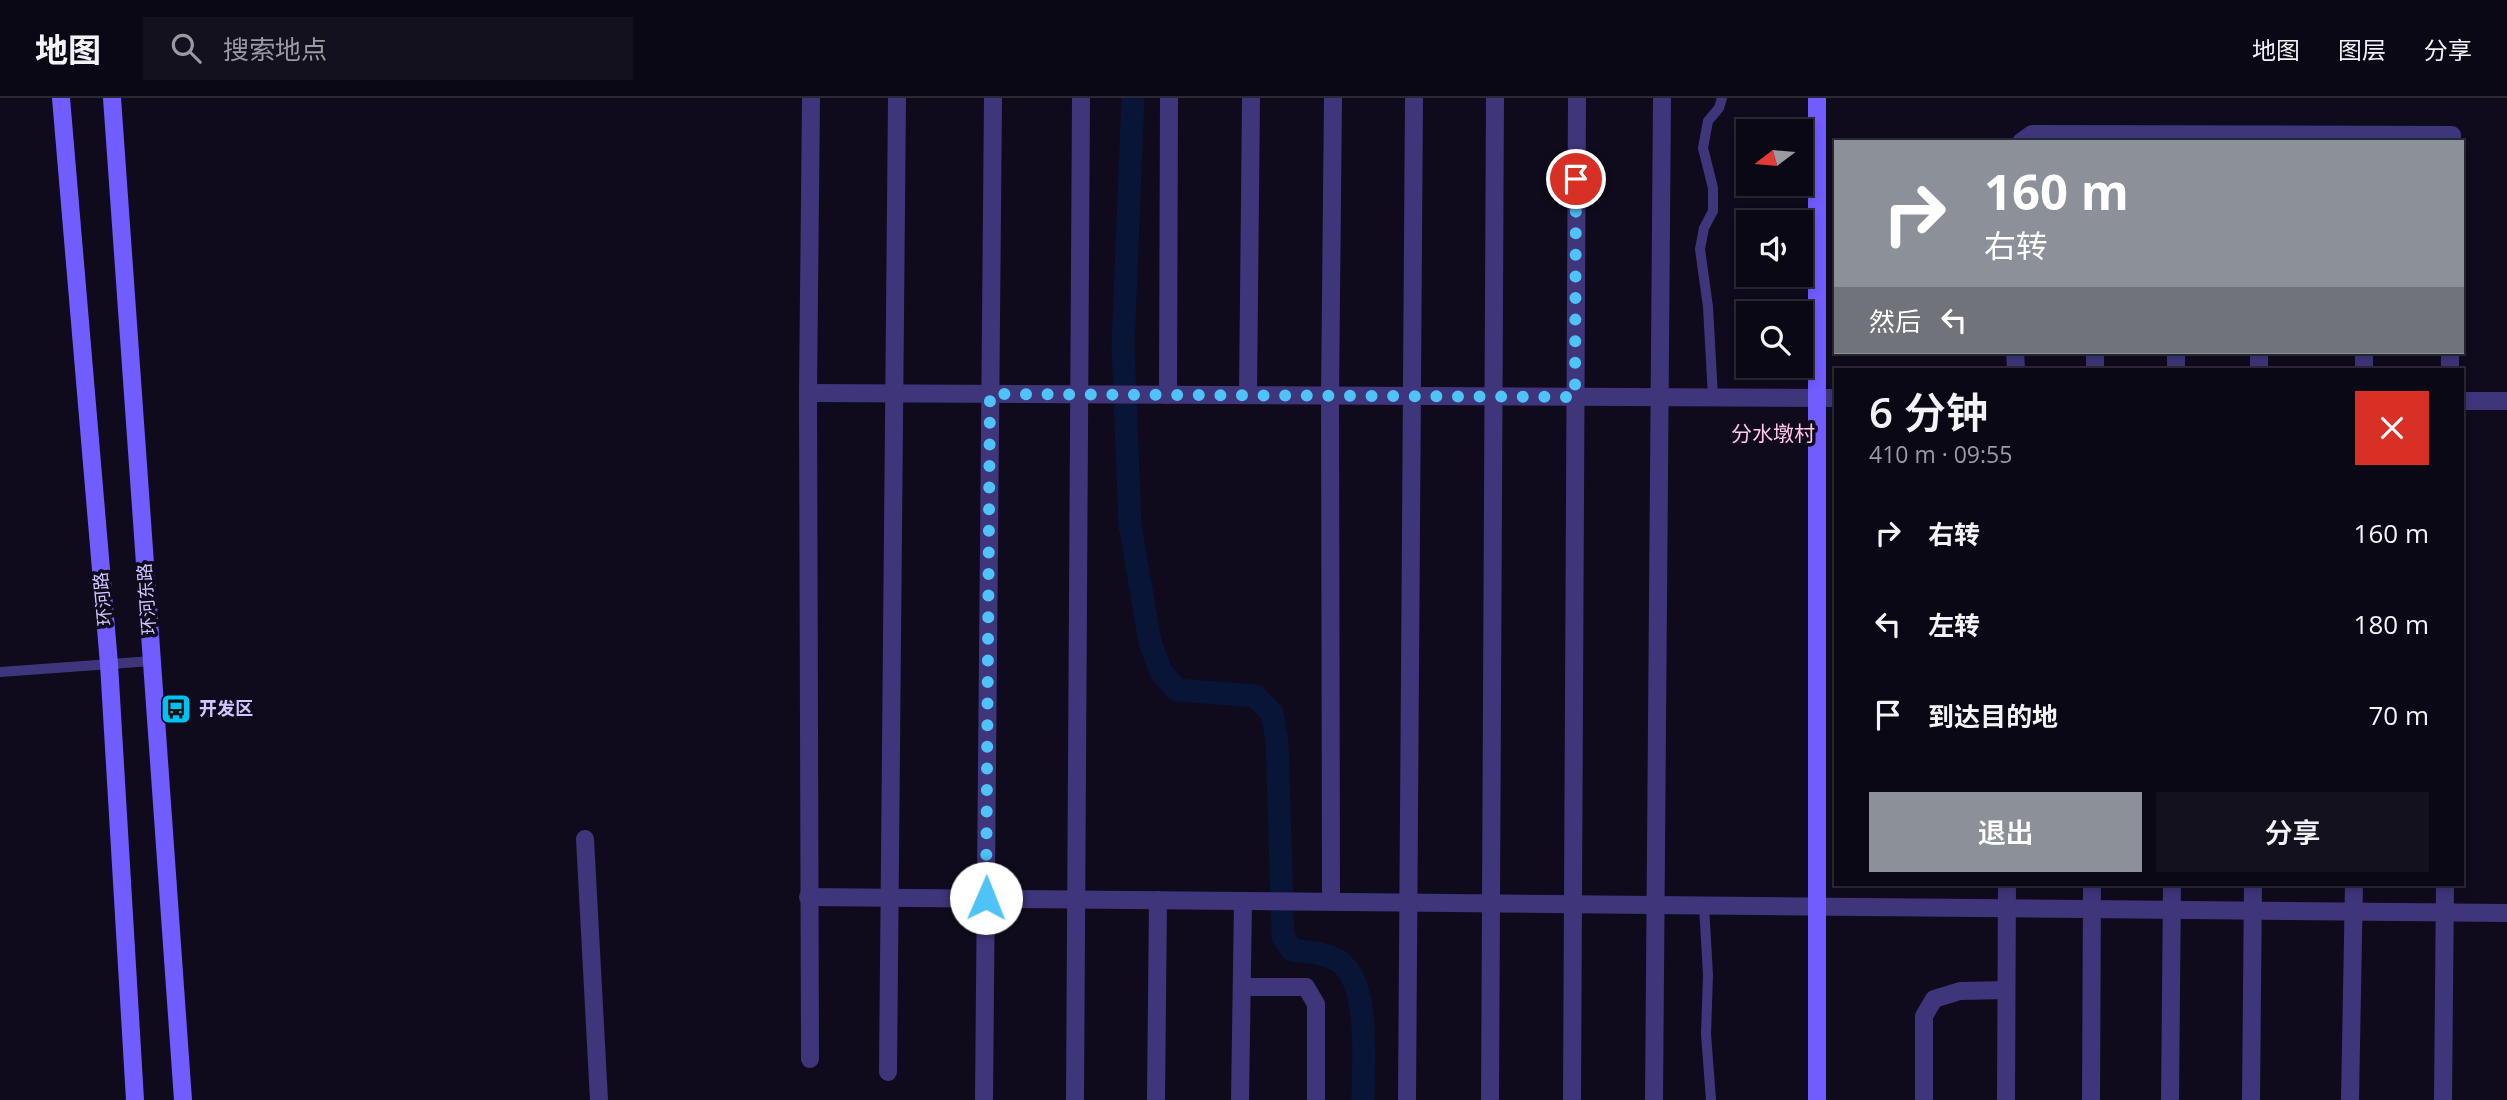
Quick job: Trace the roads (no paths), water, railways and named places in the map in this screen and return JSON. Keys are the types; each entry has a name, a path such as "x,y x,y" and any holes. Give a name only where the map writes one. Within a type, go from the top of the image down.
{"street":[{"name":"环河路","path":"61,98 109,664 135,1100"},
{"name":"环河东路","path":"112,98 183,1100"},
{"path":"810,1059 808,393 811,98"},
{"path":"888,1072 897,98"},
{"path":"984,1100 993,98"},
{"path":"1075,1100 1081,98"},
{"path":"1160,394 1169,98"},
{"path":"1248,395 1251,98"},
{"path":"1331,901 1332,98"},
{"path":"1407,1100 1414,98"},
{"path":"1490,1100 1495,98"},
{"path":"1572,1100 1577,98"},
{"path":"1654,1100 1662,98"},
{"path":"1816,1100 1817,98"},
{"path":"2024,140 2032,134 2096,138 2368,138 2452,135 2452,140"},
{"path":"808,393 1834,398"},
{"path":"2464,401 2507,401"},
{"path":"585,839 599,1100"},
{"path":"2006,1100 2007,886"},
{"path":"2091,1100 2092,886"},
{"path":"2170,1100 2172,886"},
{"path":"2250,1100 2253,886"},
{"path":"2350,1100 2354,886"},
{"path":"2443,1100 2445,886"},
{"path":"808,897 2507,912"},
{"path":"1156,1100 1158,900"},
{"path":"1240,1100 1242,987 1250,901"},
{"path":"1242,987 1306,987 1316,1004 1316,1100"},
{"path":"1924,1100 1924,1016 1934,999 1960,991 2006,990"}],"lane":[{"path":"1713,397 1708,306 1700,249 1704,228 1713,211 1713,188 1703,148 1708,121 1719,108 1722,98"},
{"path":"0,672 152,661"},
{"path":"1704,905 1708,975 1706,1034 1711,1100"}],"waterway":[{"path":"1133,98 1123,346 1130,525 1150,642 1161,672 1177,690 1255,696 1272,713 1277,740 1283,937 1292,950 1330,957 1340,962 1350,973 1357,989 1363,1026 1363,1100"}],"place":[{"name":"开发区","path":"176,709"}],"district":[{"name":"分水墩村","path":"1773,434"}]}
